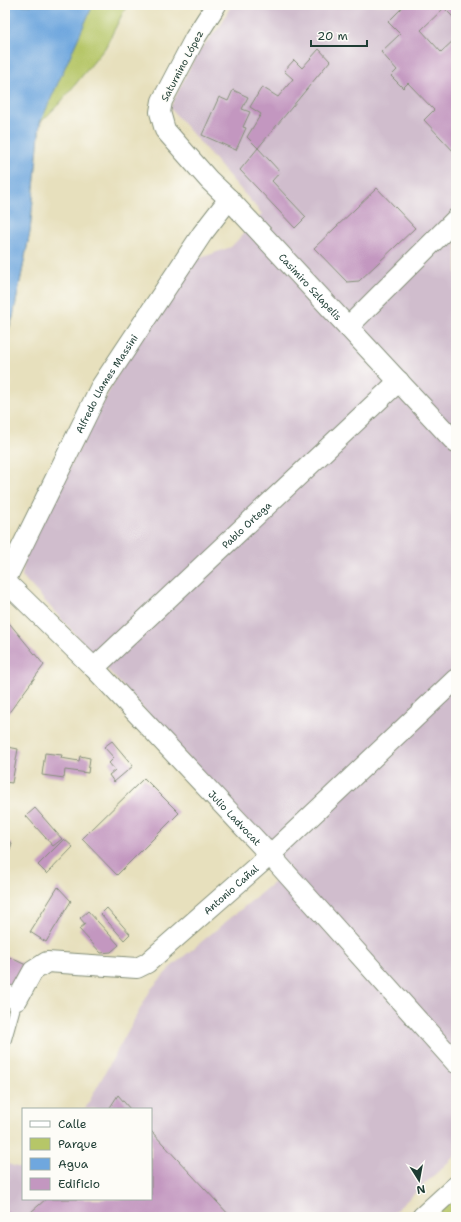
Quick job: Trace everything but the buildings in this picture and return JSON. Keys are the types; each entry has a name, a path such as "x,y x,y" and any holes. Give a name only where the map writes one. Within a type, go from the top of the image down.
{"street":[{"name":"Saturnino López","path":"165,130 160,112 162,101 195,38 216,5"},
{"name":"Casimiro Szlapelis","path":"165,130 209,180 229,199 456,443"},
{"name":"Alfredo Llames Massini","path":"5,581 100,388 202,234 229,199"},
{"path":"348,327 456,219"},
{"name":"Pablo Ortega","path":"94,668 399,381"},
{"name":"Julio Ladvocat","path":"5,581 94,668 270,855 456,1063"},
{"name":"Antonio Cañal","path":"11,997 33,971 47,962 137,968 147,963 270,855 456,678"},
{"path":"422,1217 456,1186"}],"lane":[{"name":"Antonio Cañal","path":"5,1043 11,997"}],"shaded area":[{"path":"231,5 456,5 456,1155 389,1217 5,1217 5,1163 22,1169 22,1200 152,1200 152,1108 86,1108 151,989 172,966 290,869 22,576 25,553 173,268 231,247 262,214 170,108 197,53 221,25"}],"green space":[{"path":"5,5 127,5 105,48 60,103 40,123 30,232 13,317 5,339"},
{"path":"456,1186 456,1217 422,1217"}],"water":[{"path":"5,5 93,5 40,123 30,232 13,317 5,339"}]}
